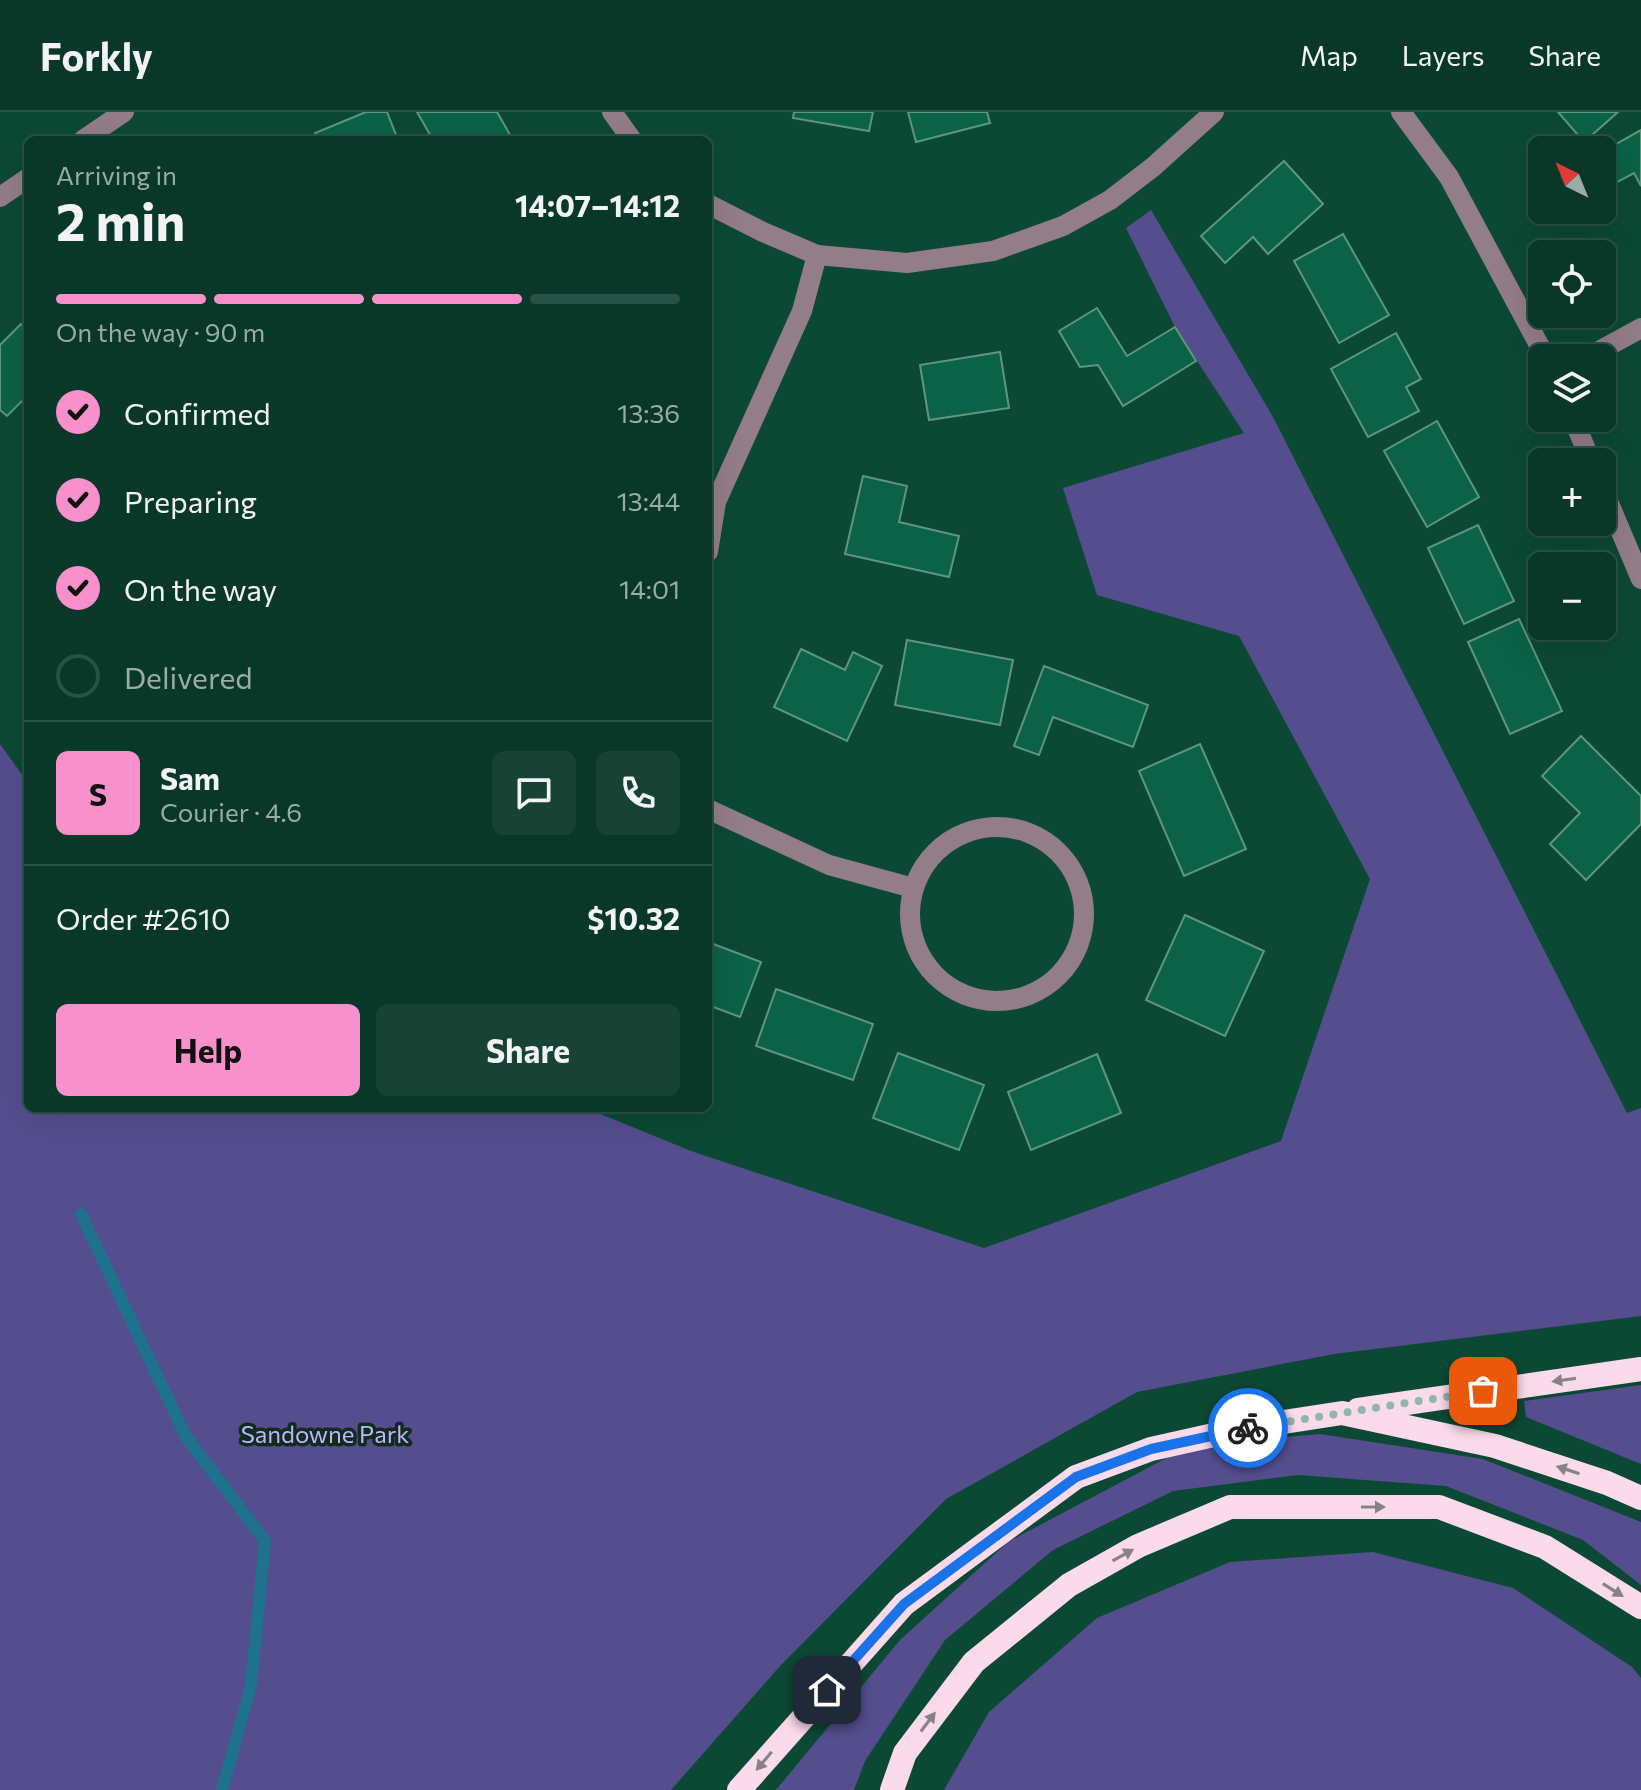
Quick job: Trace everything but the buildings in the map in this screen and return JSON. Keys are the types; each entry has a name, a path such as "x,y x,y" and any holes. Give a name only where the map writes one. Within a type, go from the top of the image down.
{"highway":[{"path":"739,1790 904,1604 1076,1477 1151,1449 1245,1428 1641,1369"},
{"path":"1342,1413 1495,1446 1607,1483 1641,1498"},
{"path":"892,1790 905,1753 974,1662 1069,1585 1138,1546 1230,1507 1439,1507 1545,1547 1641,1607"}],"street":[{"path":"89,136 124,112"},
{"path":"612,112 629,136"},
{"path":"712,206 817,255 907,263 993,251 1063,226 1110,200 1153,167 1214,112"},
{"path":"1401,112 1449,177 1538,344"},
{"path":"0,197 24,181"},
{"path":"712,527 716,502 802,311 817,255"},
{"path":"1612,344 1641,328"},
{"path":"1616,520 1640,577"},
{"path":"712,811 829,865 913,888"},
{"path":"1009,826 1045,839 1073,869 1084,897 1084,933 1071,961 1056,980 1017,1000 986,1002 965,996 939,981 920,956 911,931 913,888 927,860 950,840 979,828 1009,826"}],"green space":[{"name":"Sandowne Park","path":"1151,210 1273,417 1627,1113 1641,1108 1641,1316 1334,1354 1137,1392 946,1499 780,1666 671,1790 0,1790 0,744 24,777 24,1112 596,1112 691,1151 984,1248 1281,1141 1370,879 1239,636 1097,595 1063,488 1244,433 1175,327 1126,228"},
{"path":"1641,1385 1641,1464 1526,1417 1524,1401"},
{"path":"1320,1434 1483,1459 1641,1522 1641,1585 1583,1540 1446,1486 1298,1475 1173,1491 1053,1550 945,1640 865,1761 854,1790 776,1790 900,1640 1008,1542 1191,1445"},
{"path":"1373,1552 1513,1588 1632,1667 1641,1678 1641,1790 944,1790 989,1712 1097,1618 1230,1562"}],"waterway":[{"path":"81,1214 186,1437 265,1541 251,1685 222,1790"}],"way so far":[{"path":"1248,1428 1483,1391"}],"route":[{"path":"827,1690 904,1604 1076,1477 1151,1449 1248,1428"}]}
